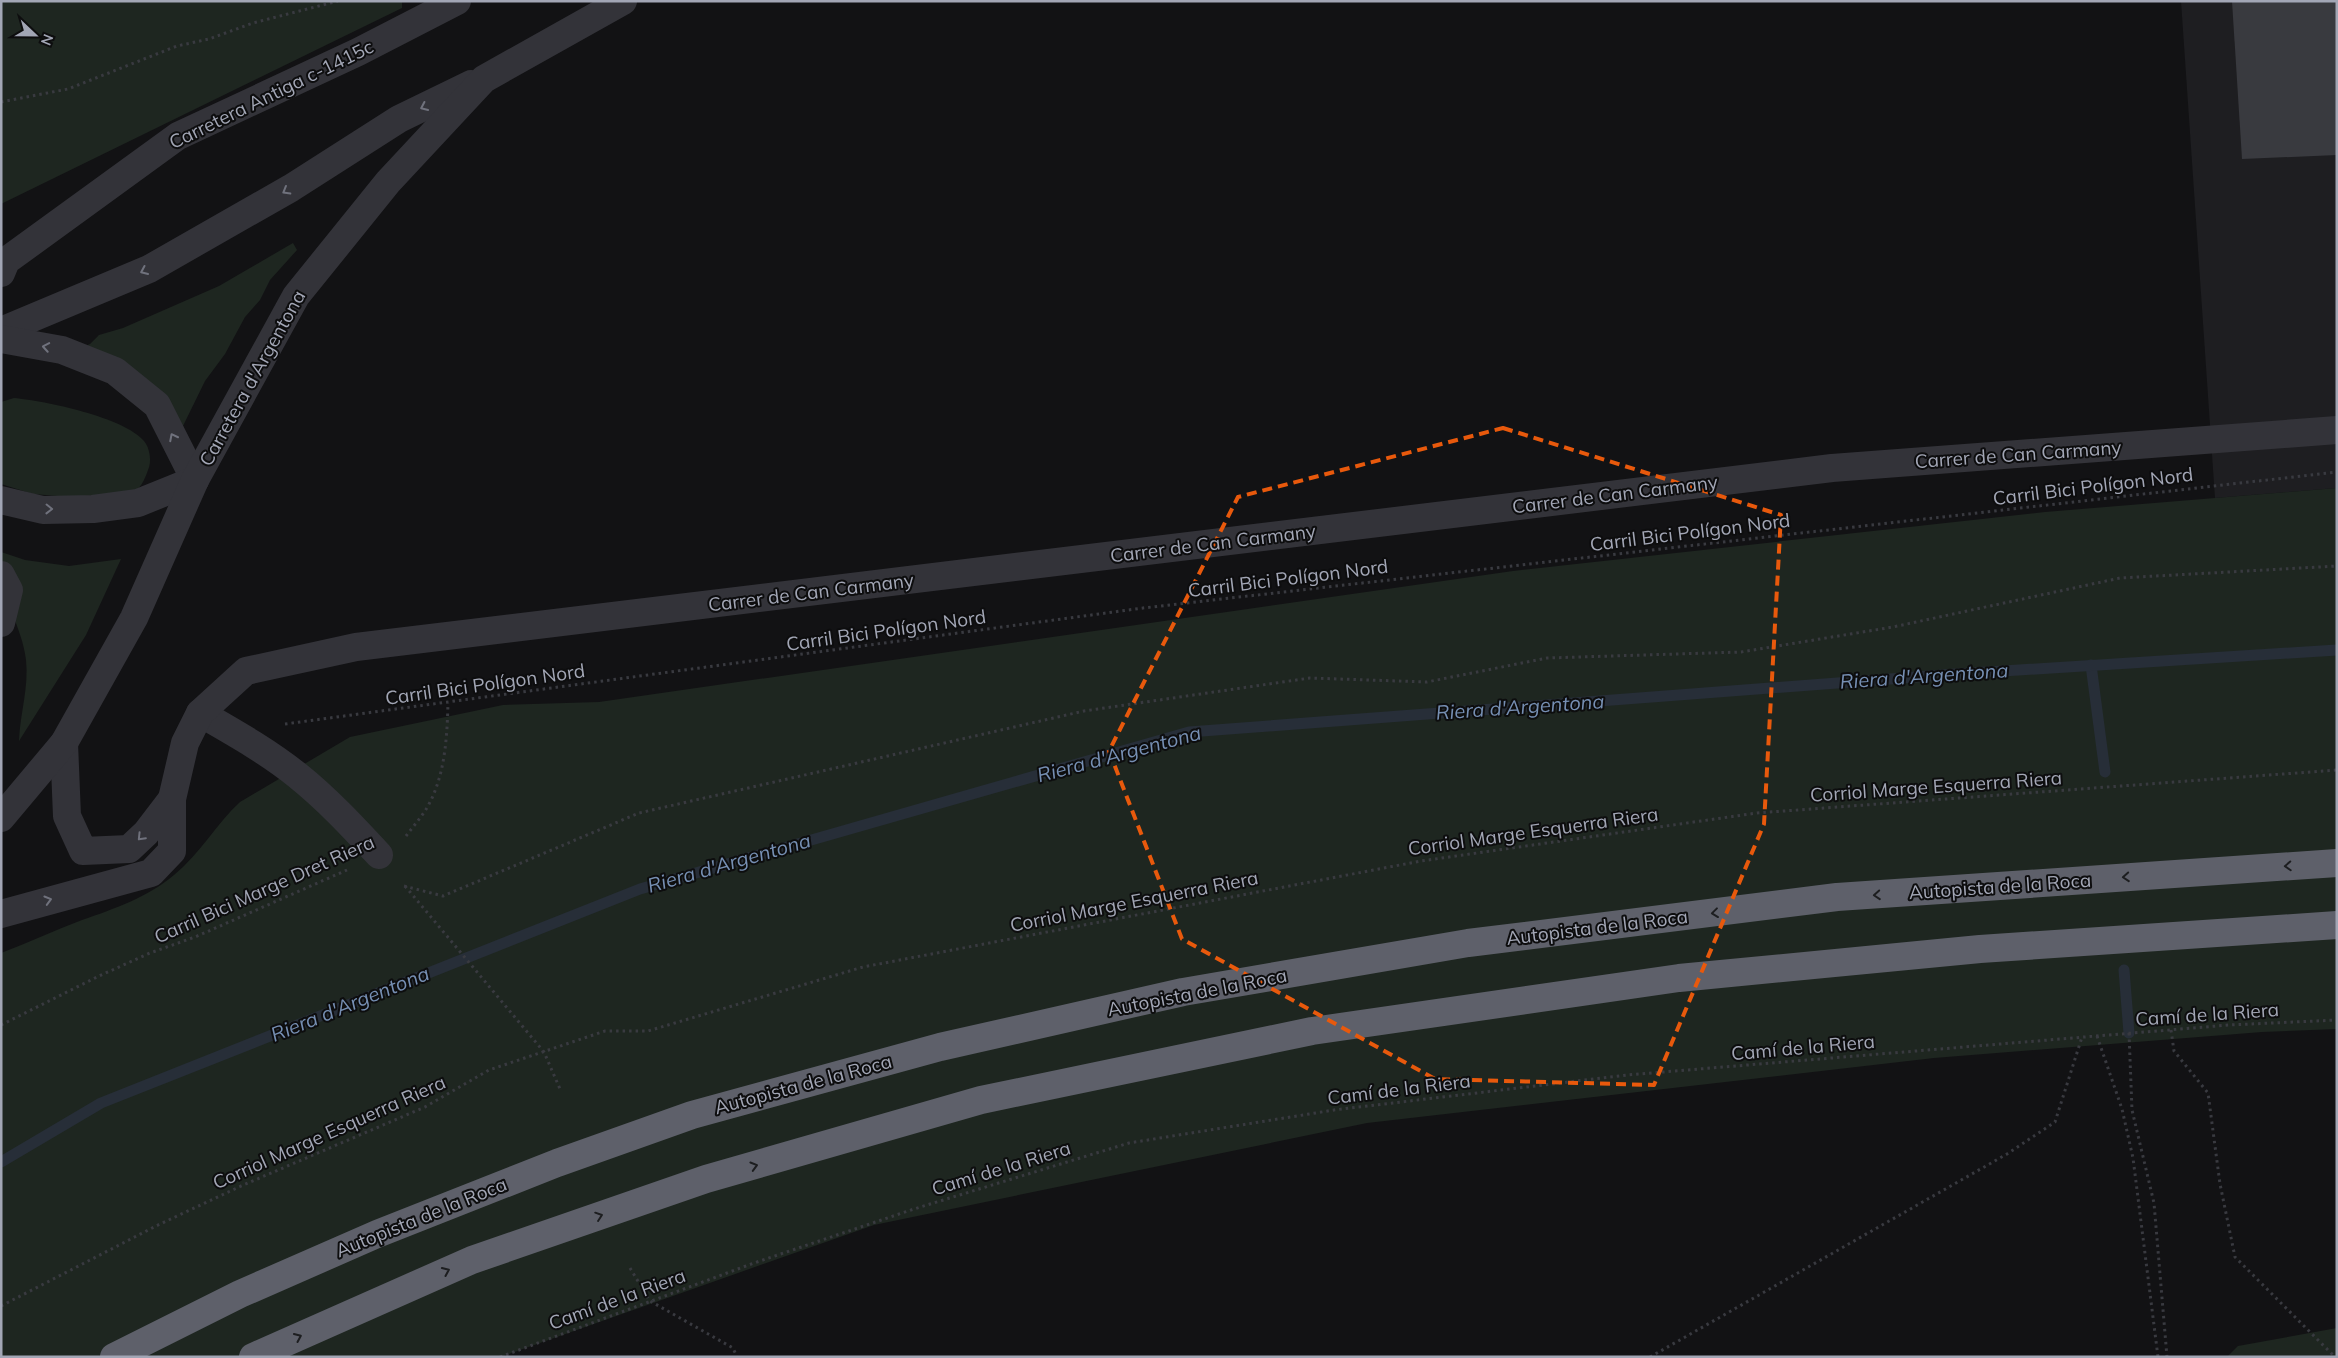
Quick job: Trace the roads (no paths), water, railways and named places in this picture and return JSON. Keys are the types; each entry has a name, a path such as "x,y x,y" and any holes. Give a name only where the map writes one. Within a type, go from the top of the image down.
{"highway":[{"name":"Autopista de la Roca","path":"114,1357 240,1294 377,1234 557,1162 692,1115 940,1047 1174,994 1468,943 1837,897 2337,863"},
{"path":"253,1357 472,1260 706,1179 981,1100 1302,1033 1678,978 1980,949 2337,925"}],"street":[{"name":"Carretera Antiga c-1415c","path":"1,273 6,261 178,136 358,52 457,1"},
{"name":"Carretera d'Argentona","path":"1,818 64,744 134,618 195,480 296,296 388,182 484,78 610,6 623,1"},
{"path":"1,331 149,269 291,188 399,119 484,78"},
{"path":"1,339 62,350 115,371 156,406 195,480 138,503 93,508 43,510 1,500"},
{"name":"Carrer de Can Carmany","path":"1,914 151,873 172,851 172,799 185,743 200,713 246,671 356,647 1832,468 2337,430"},
{"path":"1,575 10,590 1,623"},
{"path":"200,713 250,742 297,775 336,810 379,855"},
{"name":"Carrer de Can Carmany","path":"64,744 67,816 83,851 129,850 146,833 172,799"}],"waterway":[{"name":"Riera d'Argentona","path":"1,1162 101,1103 640,889 1189,732 1956,674 2337,650"},
{"path":"2091,665 2105,772"},
{"path":"2124,970 2129,1033"}]}
